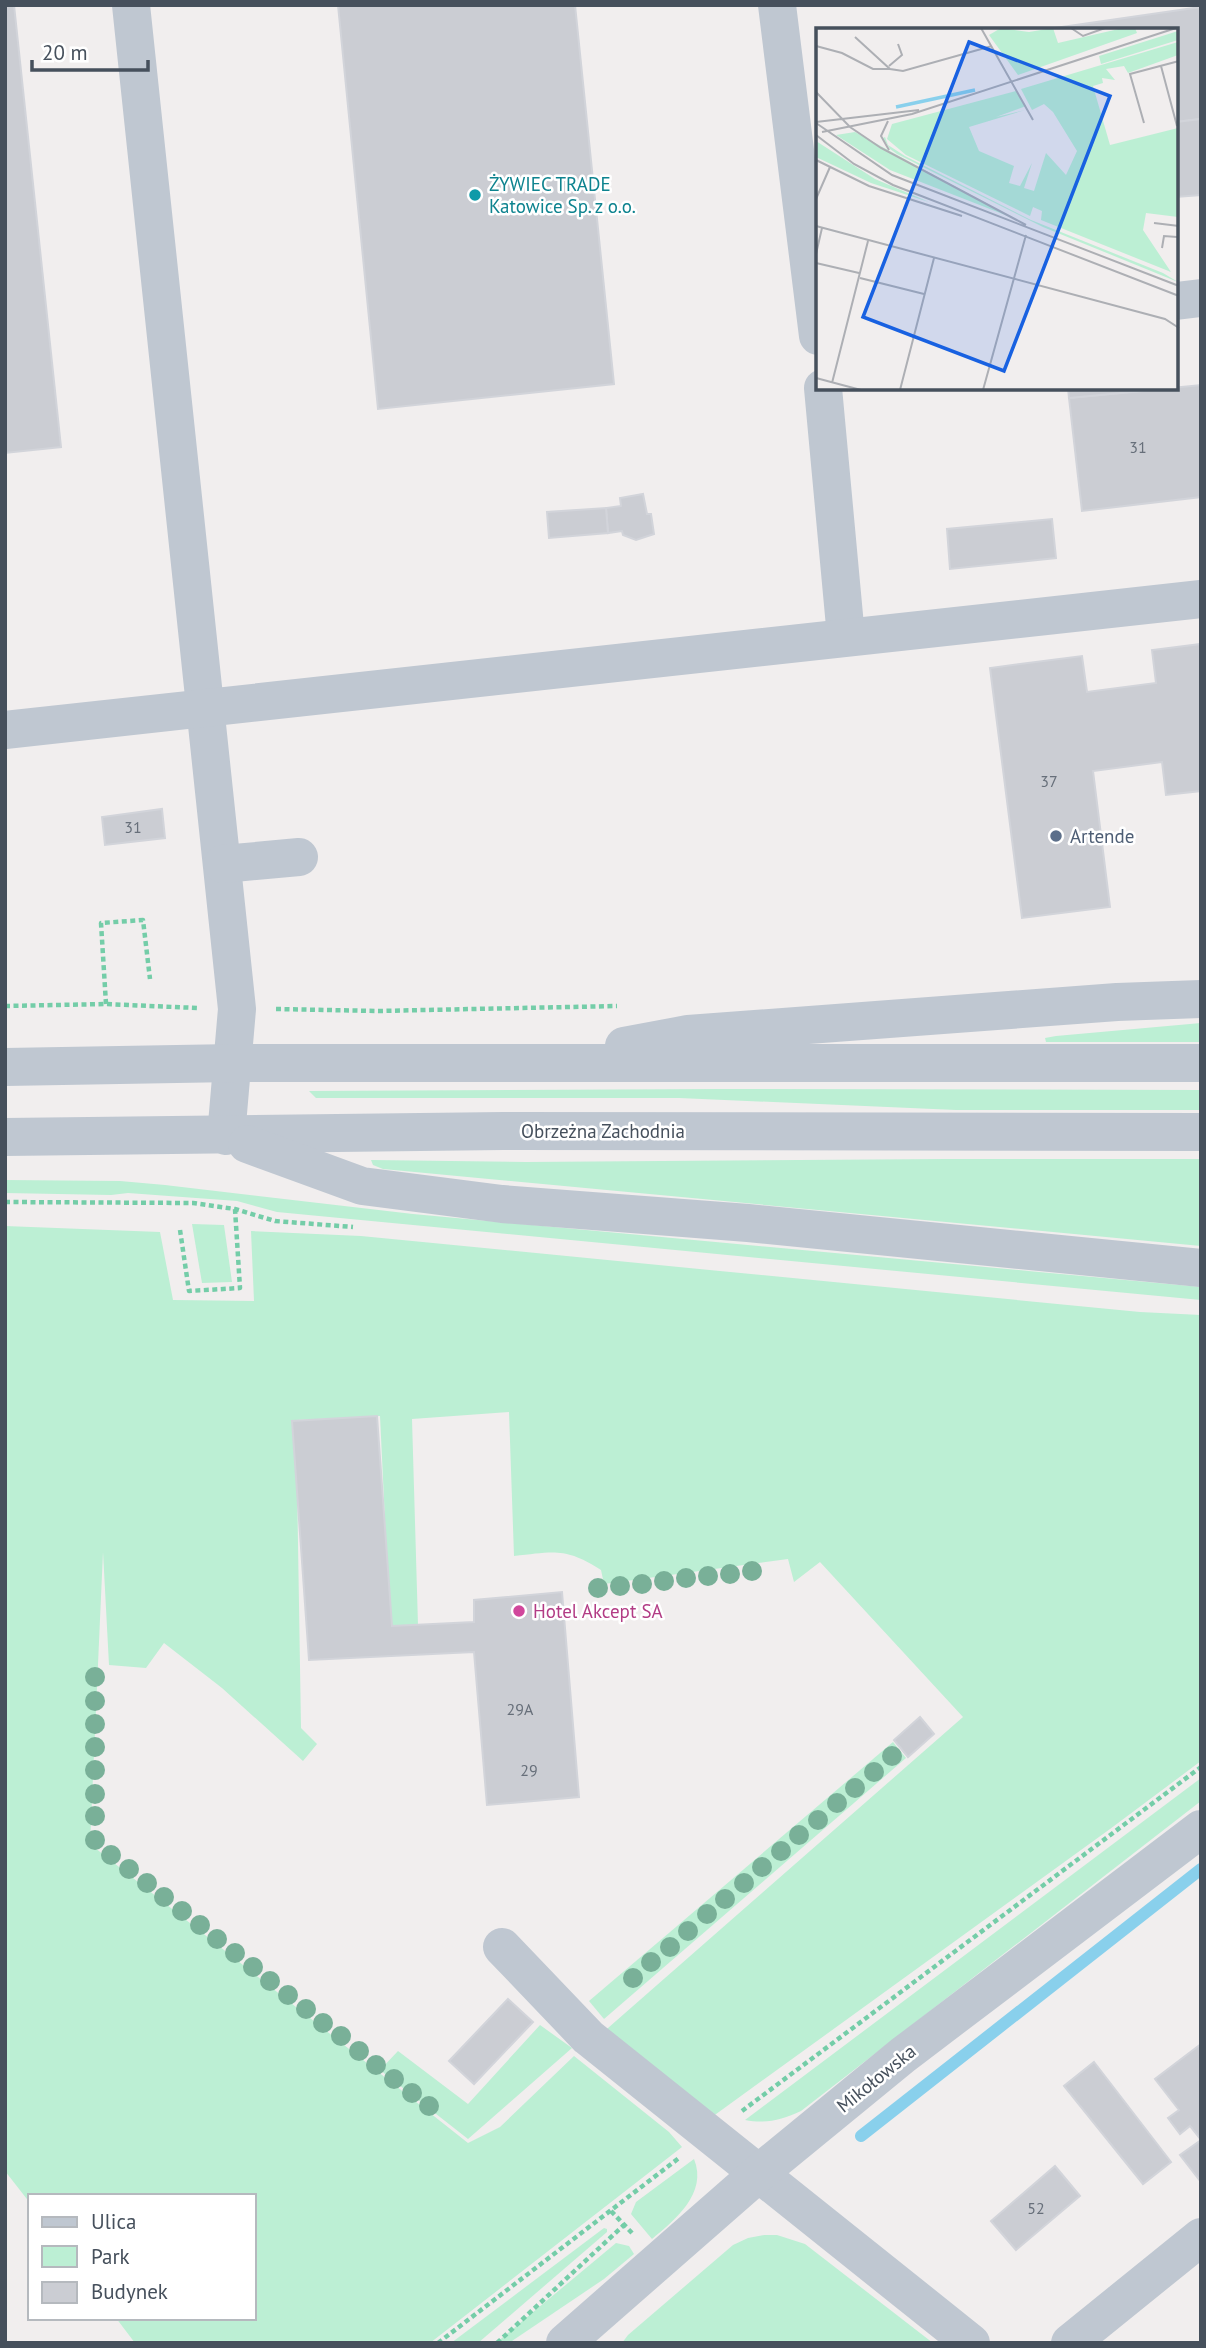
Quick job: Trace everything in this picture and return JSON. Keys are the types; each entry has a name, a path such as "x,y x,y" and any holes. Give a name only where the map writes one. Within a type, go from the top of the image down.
{"street":[{"path":"131,5 237,1009 226,1136 362,1186 375,1188 502,1204 762,1224 1201,1268"},
{"path":"777,5 816,328"},
{"path":"1178,301 1201,298"},
{"path":"823,390 846,637"},
{"path":"5,730 1201,599"},
{"path":"223,864 299,857"},
{"path":"522,1064 688,1034 1117,1002 1201,999"},
{"path":"5,1067 234,1063 1201,1063"},
{"name":"Obrzeżna Zachodnia","path":"5,1137 503,1131 1201,1132"},
{"name":"Mikołowska","path":"565,2343 759,2173 903,2055 1201,1829"},
{"path":"502,1947 588,2037 971,2343"},
{"path":"1070,2343 1201,2237"}],"path":[{"path":"106,1004 101,923 143,920 150,979"},
{"path":"5,1006 106,1004 378,1011 629,1005"},
{"path":"180,1230 189,1291 240,1288 235,1209"},
{"path":"438,2343 711,2134 1201,1767"},
{"path":"497,2343 624,2225"}],"green space":[{"path":"1201,1023 1201,1042 1046,1042 1045,1038 1056,1036"},
{"path":"1201,1090 1201,1110 956,1110 679,1098 316,1098 309,1091"},
{"path":"1201,1159 1201,1246 383,1169 373,1165 371,1160 526,1162"},
{"path":"5,1180 120,1181 165,1185 413,1214 1201,1287 1201,1300 277,1212 237,1201 128,1193 5,1193"},
{"path":"192,1224 224,1225 232,1282 202,1283"},
{"path":"5,1226 160,1232 173,1300 254,1301 251,1231 361,1236 1140,1312 1201,1315 1201,1761 712,2117 600,2035 963,1717 820,1562 794,1582 788,1559 604,1584 601,1570 568,1554 514,1556 509,1412 412,1419 418,1625 390,1625 380,1416 296,1420 301,1728 317,1744 303,1761 222,1688 164,1643 146,1668 109,1665 103,1552 90,1844 468,2143 500,2127 574,2056 669,2132 682,2147 430,2343 135,2343 118,2320 256,2320 256,2194 28,2194 28,2200 5,2171"},
{"path":"893,1742 906,1758 604,2019 589,2001"},
{"path":"1201,1778 1201,1801 801,2111 774,2120 745,2120"},
{"path":"540,2025 572,2048 468,2139 380,2070 398,2051 468,2104"},
{"path":"694,2159 697,2183 693,2194 679,2214 652,2239 631,2214 636,2202"},
{"path":"604,2228 607,2232 478,2343 451,2343"},
{"path":"764,2235 777,2235 805,2244 933,2343 622,2343 733,2245"},
{"path":"616,2243 629,2246 634,2254 604,2279 509,2343 496,2343"}],"building":[{"path":"5,5 14,5 61,447 5,453"},
{"name":"ŻYWIEC TRADE Katowice Sp. z o.o.","path":"338,5 575,5 614,384 378,409"},
{"path":"1201,7 1201,119 1178,122 1178,28 1055,28"},
{"path":"1201,119 1201,195 1178,197 1178,122"},
{"path":"1201,385 1201,497 1082,511 1069,398 1178,390 1178,387"},
{"path":"1068,390 1142,390 1142,391 1069,398"},
{"path":"643,494 647,514 651,514 654,534 636,540 623,535 622,531 608,533 606,508 621,506 620,498"},
{"path":"606,508 608,533 549,538 547,512"},
{"path":"1052,519 1056,558 950,569 947,529"},
{"path":"1201,644 1201,791 1166,795 1162,762 1093,771 1110,907 1022,918 990,668 1082,656 1087,692 1156,683 1152,650"},
{"path":"162,809 165,838 105,845 102,817"},
{"name":"Hotel Akcept SA","path":"377,1416 392,1626 474,1622 474,1600 562,1592 579,1797 487,1805 474,1652 309,1660 292,1421"},
{"path":"920,1717 934,1734 908,1757 894,1740"},
{"path":"508,1999 533,2022 474,2084 449,2061"},
{"path":"1201,2044 1201,2140 1190,2126 1180,2134 1168,2118 1179,2110 1155,2079"},
{"path":"1094,2062 1171,2162 1143,2184 1064,2086"},
{"path":"1201,2140 1201,2182 1180,2155"},
{"path":"1055,2166 1080,2196 1016,2250 991,2221"}],"waterway":[{"path":"861,2136 1201,1869"}],"place":[{"name":"ŻYWIEC TRADE Katowice Sp. z o.o.","path":"475,195"},
{"name":"Artende","path":"1056,836"},
{"name":"Hotel Akcept SA","path":"519,1611"}]}
